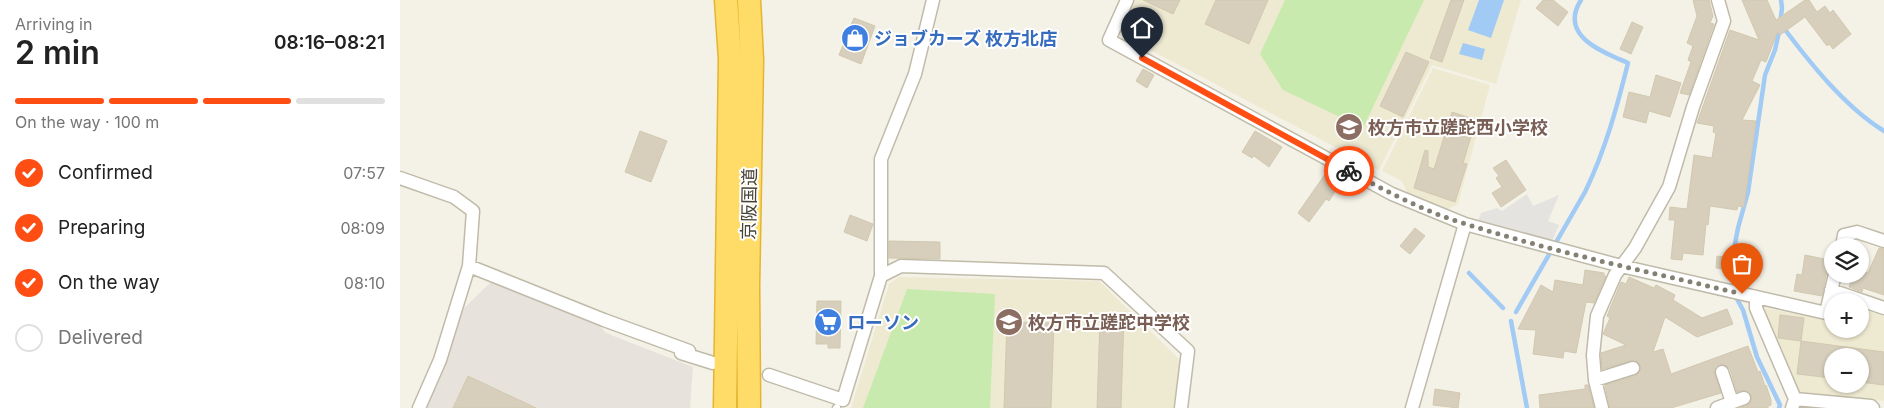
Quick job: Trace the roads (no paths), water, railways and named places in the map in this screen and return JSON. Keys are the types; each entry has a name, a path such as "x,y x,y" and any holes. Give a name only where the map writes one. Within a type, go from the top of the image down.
{"highway":[{"name":"京阪国道","path":"726,0 730,59 726,408"},
{"name":"京阪国道","path":"749,0 752,60 748,286 760,376 750,408"},
{"path":"711,408 713,364 727,288"}],"street":[{"path":"839,405 881,276 881,159 915,74 933,0"},
{"path":"1127,0 1109,40 1392,194 1465,224 1621,266 1826,313 1833,283"},
{"path":"1602,408 1595,380 1593,355 1597,316 1621,266 1635,248 1669,187 1693,107 1724,20 1718,0"},
{"path":"400,178 454,197 473,211 469,266 440,360 419,408"},
{"path":"1412,408 1465,224"},
{"path":"1843,238 1844,235 1857,232 1884,241"},
{"path":"469,266 604,320 689,351"},
{"path":"881,276 901,266 1104,273 1188,351 1181,408"},
{"path":"1831,290 1884,308"},
{"path":"1756,297 1756,308 1793,403 1872,406 1873,408"},
{"path":"604,320 614,330 713,364"},
{"path":"1595,380 1633,368"},
{"path":"1722,372 1732,402"},
{"path":"760,376 839,405"},
{"path":"760,376 839,405"},
{"path":"1717,408 1744,398"}],"water":[{"path":"1479,0 1504,0 1491,38 1468,30"},
{"path":"1463,43 1485,49 1482,60 1459,54"}],"waterway":[{"path":"1516,312 1585,192 1599,161 1628,63 1596,48 1579,33 1575,23 1575,13 1581,0"},
{"path":"1779,408 1780,405 1757,357 1743,310 1737,299 1732,273 1733,254 1738,228 1748,192 1765,75 1775,50 1779,32 1781,0"},
{"path":"1783,27 1842,97 1884,131"},
{"path":"1469,273 1503,308"},
{"path":"1511,321 1527,408"}],"place":[{"name":"ジョブカーズ 枚方北店","path":"855,38"},
{"name":"枚方市立蹉跎西小学校","path":"1349,127"},
{"name":"ローソン","path":"828,322"},
{"name":"枚方市立蹉跎中学校","path":"1009,322"}]}
